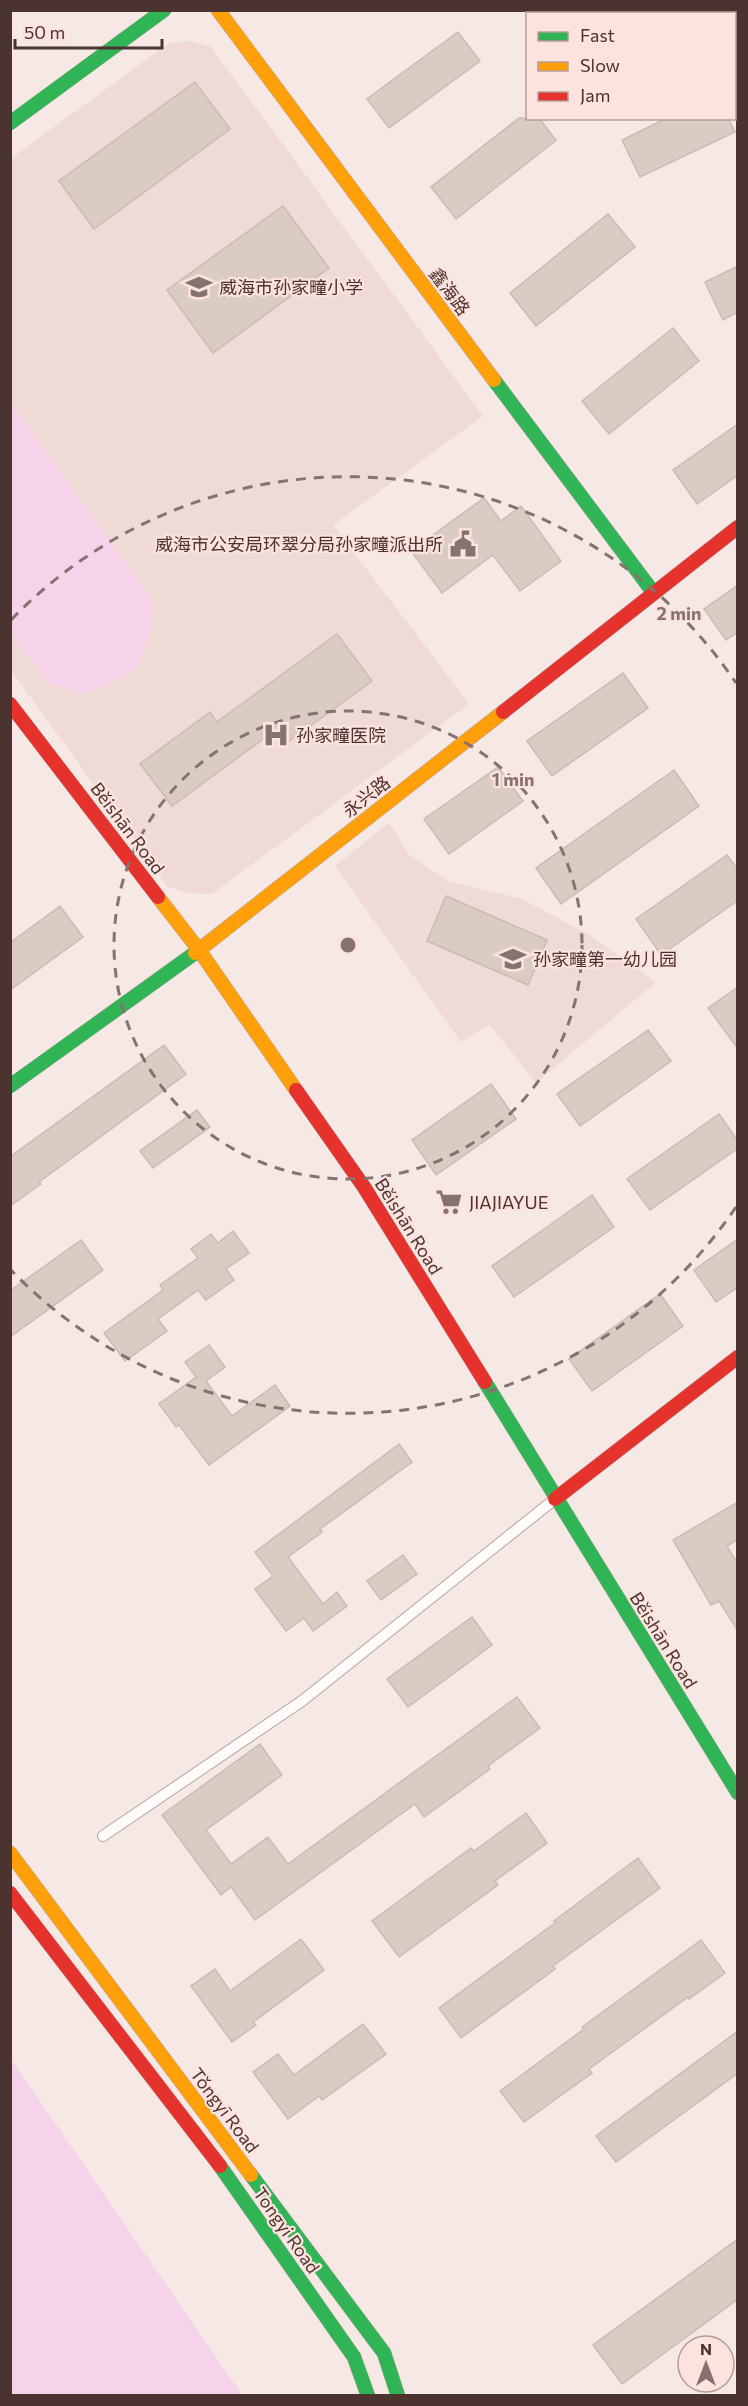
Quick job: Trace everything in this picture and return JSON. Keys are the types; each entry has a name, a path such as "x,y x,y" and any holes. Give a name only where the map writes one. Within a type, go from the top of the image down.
{"main road":[{"path":"10,123 164,10"},
{"name":"鑫海路","path":"218,10 653,592"},
{"name":"永兴路","path":"10,1086 199,950 738,527"},
{"name":"Běishān Road","path":"10,704 199,950 364,1187 738,1793"},
{"path":"555,1499 738,1357"},
{"name":"Tǒngyī Road","path":"10,1853 384,2353 398,2396"},
{"name":"Tongyi Road","path":"10,1893 225,2173 354,2357 368,2396"}],"lane":[{"path":"103,1836 302,1701 555,1499"}],"shaded area":[{"name":"威海市孙家疃小学","path":"191,41 211,47 483,416 333,525 469,704 212,894 187,893 167,886 11,670 10,159 169,43"},
{"path":"10,402 154,603 147,641 139,662 122,676 83,694 49,683 11,633"},
{"name":"孙家疃第一幼儿园","path":"389,823 409,855 448,881 522,899 591,936 656,982 536,1083 489,1024 461,1042 335,866"},
{"path":"11,2059 242,2395 11,2395"}],"building":[{"path":"458,32 480,61 389,128 367,99"},
{"path":"195,82 230,129 94,229 59,181"},
{"path":"519,118 541,120 556,140 456,219 431,187"},
{"path":"663,120 729,120 735,132 640,177 622,140"},
{"path":"283,206 329,268 213,353 167,290"},
{"path":"608,214 635,247 536,326 510,293"},
{"path":"738,266 738,312 723,320 705,282"},
{"path":"673,328 699,361 609,434 582,401"},
{"path":"738,424 738,475 697,504 673,470"},
{"path":"484,498 501,521 521,506 561,561 520,591 493,555 442,593 411,551"},
{"path":"738,585 738,632 726,640 704,609"},
{"path":"337,634 372,681 284,745 274,731 172,806 140,764 210,712 217,722"},
{"path":"623,673 648,708 552,776 527,741"},
{"path":"498,767 523,801 449,854 424,819"},
{"path":"674,770 699,806 561,904 536,868"},
{"path":"727,855 738,870 738,900 661,955 636,919"},
{"path":"446,896 547,940 528,985 427,941"},
{"path":"60,906 83,937 10,990 10,943"},
{"path":"738,987 738,1049 708,1008"},
{"path":"648,1030 671,1061 580,1126 557,1094"},
{"path":"164,1045 186,1074 39,1182 41,1184 10,1206 10,1157"},
{"path":"491,1084 516,1119 436,1175 412,1140"},
{"path":"197,1110 210,1127 153,1168 140,1151"},
{"path":"719,1114 738,1141 738,1148 650,1210 627,1179"},
{"path":"592,1195 614,1227 514,1297 492,1266"},
{"path":"233,1231 249,1253 226,1269 234,1280 206,1300 198,1290 158,1319 167,1331 125,1361 104,1333 163,1290 160,1285 198,1258 191,1249 211,1234 218,1243"},
{"path":"738,1239 738,1287 716,1302 694,1270"},
{"path":"81,1240 103,1270 10,1337 10,1291"},
{"path":"660,1294 683,1326 592,1391 569,1359"},
{"path":"209,1345 225,1367 206,1381 232,1416 275,1385 290,1406 209,1465 179,1425 176,1427 159,1404 196,1377 185,1362"},
{"path":"399,1444 412,1462 320,1529 322,1532 288,1557 323,1604 337,1592 347,1606 313,1631 304,1618 286,1631 255,1589 273,1576 255,1552"},
{"path":"738,1502 738,1539 727,1546 738,1564 738,1631 719,1601 711,1605 673,1540"},
{"path":"403,1555 417,1574 381,1600 367,1581"},
{"path":"472,1617 492,1645 408,1707 387,1679"},
{"path":"517,1697 540,1728 488,1766 490,1769 424,1817 415,1804 255,1920 231,1887 221,1895 162,1815 260,1744 282,1775 206,1830 231,1864 268,1837 288,1864"},
{"path":"526,1813 547,1843 495,1881 498,1885 399,1957 372,1921 471,1848 474,1851"},
{"path":"638,1858 660,1888 553,1966 555,1969 461,2038 439,2008 555,1923 554,1921"},
{"path":"301,1939 324,1970 253,2022 256,2025 232,2042 191,1986 215,1969 230,1991"},
{"path":"701,1940 725,1973 589,2069 592,2073 524,2122 500,2091 584,2029 582,2027"},
{"path":"363,2024 386,2054 322,2100 319,2096 288,2119 253,2072 278,2054 294,2075"},
{"path":"738,2031 738,2073 616,2162 596,2136"},
{"path":"738,2239 738,2299 690,2334 676,2334 676,2344 622,2384 593,2345"}],"traffic: fast":[{"path":"10,123 164,10"},
{"path":"494,380 653,592"},
{"path":"10,1086 195,953"},
{"path":"485,1382 738,1793"},
{"path":"220,2166 354,2357 368,2396"},
{"path":"251,2175 384,2353 398,2396"}],"traffic: slow":[{"path":"218,10 494,380"},
{"path":"195,953 503,712"},
{"path":"158,897 199,950 296,1090"},
{"path":"10,1853 251,2175"}],"traffic: jam":[{"path":"503,712 738,527"},
{"path":"10,704 158,897"},
{"path":"296,1090 364,1187 485,1382"},
{"path":"555,1499 738,1357"},
{"path":"10,1893 220,2166"}],"place":[{"name":"威海市孙家疃小学","path":"199,287"},
{"name":"威海市公安局环翠分局孙家疃派出所","path":"463,544"},
{"name":"孙家疃医院","path":"276,735"},
{"name":"孙家疃第一幼儿园","path":"513,959"},
{"name":"JIAJIAYUE","path":"449,1202"}]}
